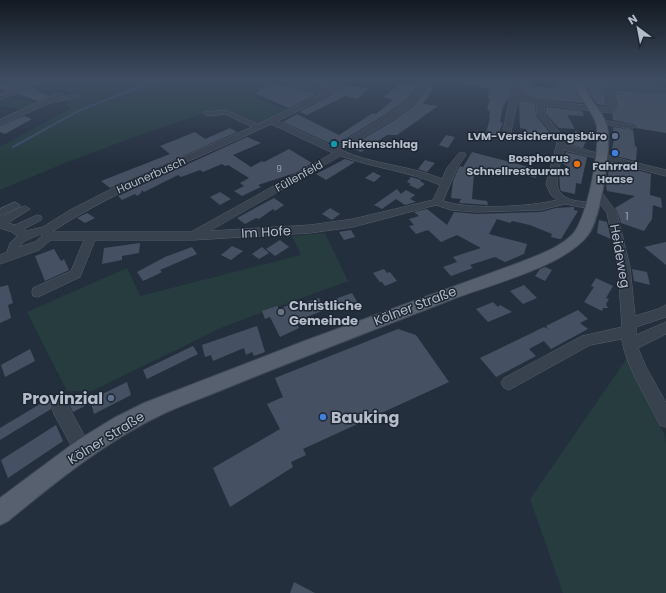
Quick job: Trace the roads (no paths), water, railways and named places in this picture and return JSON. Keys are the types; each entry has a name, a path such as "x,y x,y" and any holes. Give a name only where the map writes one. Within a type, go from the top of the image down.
{"main road":[{"name":"Kölner Straße","path":"0,513 83,450 142,414 316,344 560,250 575,242 584,231 596,192 603,134 597,115 593,108"}],"street":[{"path":"0,123 33,108"},
{"name":"Haunerbusch","path":"47,233 99,198 259,127 297,108"},
{"name":"Füllenfeld","path":"193,236 337,152 403,108"},
{"path":"506,136 512,108"},
{"path":"540,108 541,115 560,137 560,147 551,178 551,184 560,198"},
{"path":"565,108 597,115 631,127"},
{"path":"597,115 612,110 612,108"},
{"path":"208,114 226,112 259,127"},
{"path":"272,120 337,152 368,163 425,175 444,183"},
{"path":"560,147 665,173 662,161"},
{"path":"437,202 444,183 452,168 462,155"},
{"name":"Heideweg","path":"596,192 612,213 624,266 629,334 640,370 666,419"},
{"name":"Im Hofe","path":"47,233 91,236 193,236 310,229 354,223 437,202 451,206 477,209 541,207 560,198 591,206"},
{"path":"0,213 20,207 0,223"},
{"path":"16,229 37,218"},
{"path":"0,223 16,229 25,236"},
{"path":"15,252 12,250 14,245 25,236 47,233"},
{"path":"0,260 15,252 33,247 47,233"},
{"path":"38,292 76,274 91,236"},
{"path":"629,334 666,310"},
{"path":"509,383 587,340 666,328"},
{"path":"60,408 83,450"}],"waterway":[{"path":"13,147 86,108"}],"place":[{"name":"LVM-Versicherungsbüro","path":"615,136"},
{"name":"Finkenschlag","path":"334,144"},
{"name":"Fahrrad Haase","path":"615,153"},
{"name":"Bosphorus Schnellrestaurant","path":"577,164"},
{"name":"Christliche Gemeinde","path":"281,312"},
{"name":"Provinzial","path":"111,398"},
{"name":"Bauking","path":"323,417"}]}
